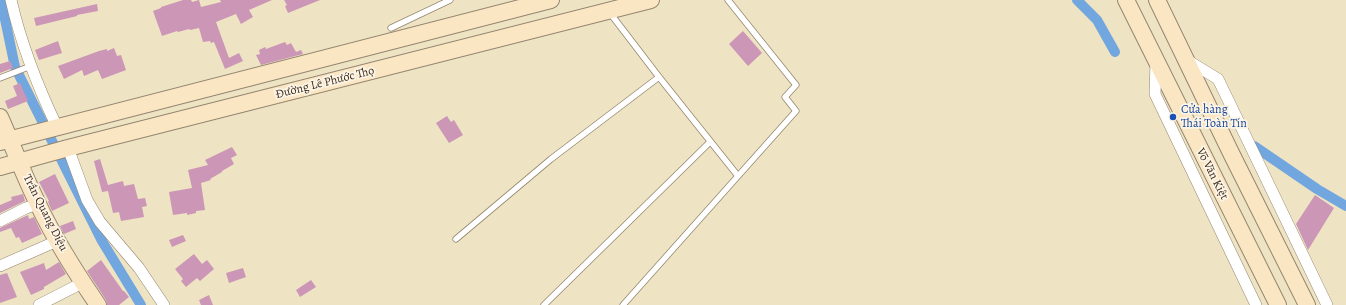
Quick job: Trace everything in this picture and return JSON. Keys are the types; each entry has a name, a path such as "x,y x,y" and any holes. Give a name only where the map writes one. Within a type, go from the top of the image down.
{"street":[{"path":"11,0 17,25 40,90 56,128"},
{"name":"Đường Lê Phước Thọ","path":"5,141 551,0"},
{"name":"Đường Lê Phước Thọ","path":"0,167 651,0"},
{"path":"1159,1 1231,153 1307,305"},
{"name":"Võ Văn Kiệt","path":"1126,3 1278,305"},
{"path":"1186,60 1218,79 1327,305"},
{"path":"1156,62 1155,94 1256,305"},
{"name":"Trần Quang Diệu","path":"0,117 5,141 19,162 57,241 82,283 98,305"},
{"path":"60,151 100,222 139,268 164,305"},
{"path":"0,221 26,208 38,204"},
{"path":"0,266 57,241"},
{"path":"39,305 82,283"}],"lane":[{"path":"392,28 450,0"},
{"path":"623,305 796,111 785,97 796,85 728,0"},
{"path":"608,10 738,176"},
{"path":"0,78 32,66"},
{"path":"456,239 551,159 659,77"},
{"path":"544,305 710,142"}],"building":[{"path":"183,0 191,0 192,2 199,0 201,7 221,2 220,0 272,0 249,10 253,17 241,24 236,14 216,22 229,58 239,53 243,61 225,69 214,42 203,42 199,28 177,31 162,36 153,11"},
{"path":"284,0 320,0 288,13 285,6 287,5"},
{"path":"97,4 98,11 36,26 34,18"},
{"path":"743,31 762,53 748,66 729,44"},
{"path":"58,41 62,53 39,60 35,50"},
{"path":"285,42 287,45 291,43 296,52 301,50 303,54 261,65 256,55 260,54 259,50"},
{"path":"114,48 117,56 121,55 126,70 102,79 98,70 84,76 82,70 64,79 58,66 99,51 107,49 107,51"},
{"path":"10,61 13,68 0,73 0,64"},
{"path":"20,83 28,101 8,109 5,101 17,96 13,86"},
{"path":"447,116 451,122 454,120 463,135 449,143 436,123"},
{"path":"232,147 237,155 231,158 234,164 210,179 211,180 201,183 205,210 196,211 196,213 187,215 187,213 173,215 169,192 192,188 188,170 208,165 205,160"},
{"path":"100,159 108,185 123,181 124,186 134,184 138,199 145,198 147,206 142,207 144,217 121,221 119,212 113,213 108,191 102,192 94,161"},
{"path":"55,174 69,203 52,211 48,202 49,201 39,182"},
{"path":"23,194 25,201 0,213 0,205 12,200 11,197"},
{"path":"1315,195 1334,208 1308,250 1296,224"},
{"path":"28,215 29,219 34,217 42,234 22,243 19,237 16,238 11,228 0,232 0,228"},
{"path":"73,221 76,229 64,234 60,226"},
{"path":"183,235 186,241 172,247 169,240"},
{"path":"194,254 202,264 207,260 214,269 200,281 197,278 186,287 181,281 183,279 175,269"},
{"path":"101,260 129,297 119,305 107,305 106,300 87,271"},
{"path":"59,262 66,274 44,287 44,289 31,295 20,272 44,263 46,270"},
{"path":"243,268 246,277 229,283 226,273"},
{"path":"7,273 17,297 0,303 0,275"},
{"path":"311,280 316,287 300,297 296,290"},
{"path":"209,295 213,305 201,305 199,300"}],"waterway":[{"path":"1,0 15,67 102,241 141,305"},
{"path":"1077,0 1097,20 1115,52"},
{"path":"1254,146 1317,189 1346,206"}],"place":[{"name":"Cửa hàng Thái Toàn Tín","path":"1173,117"}]}
